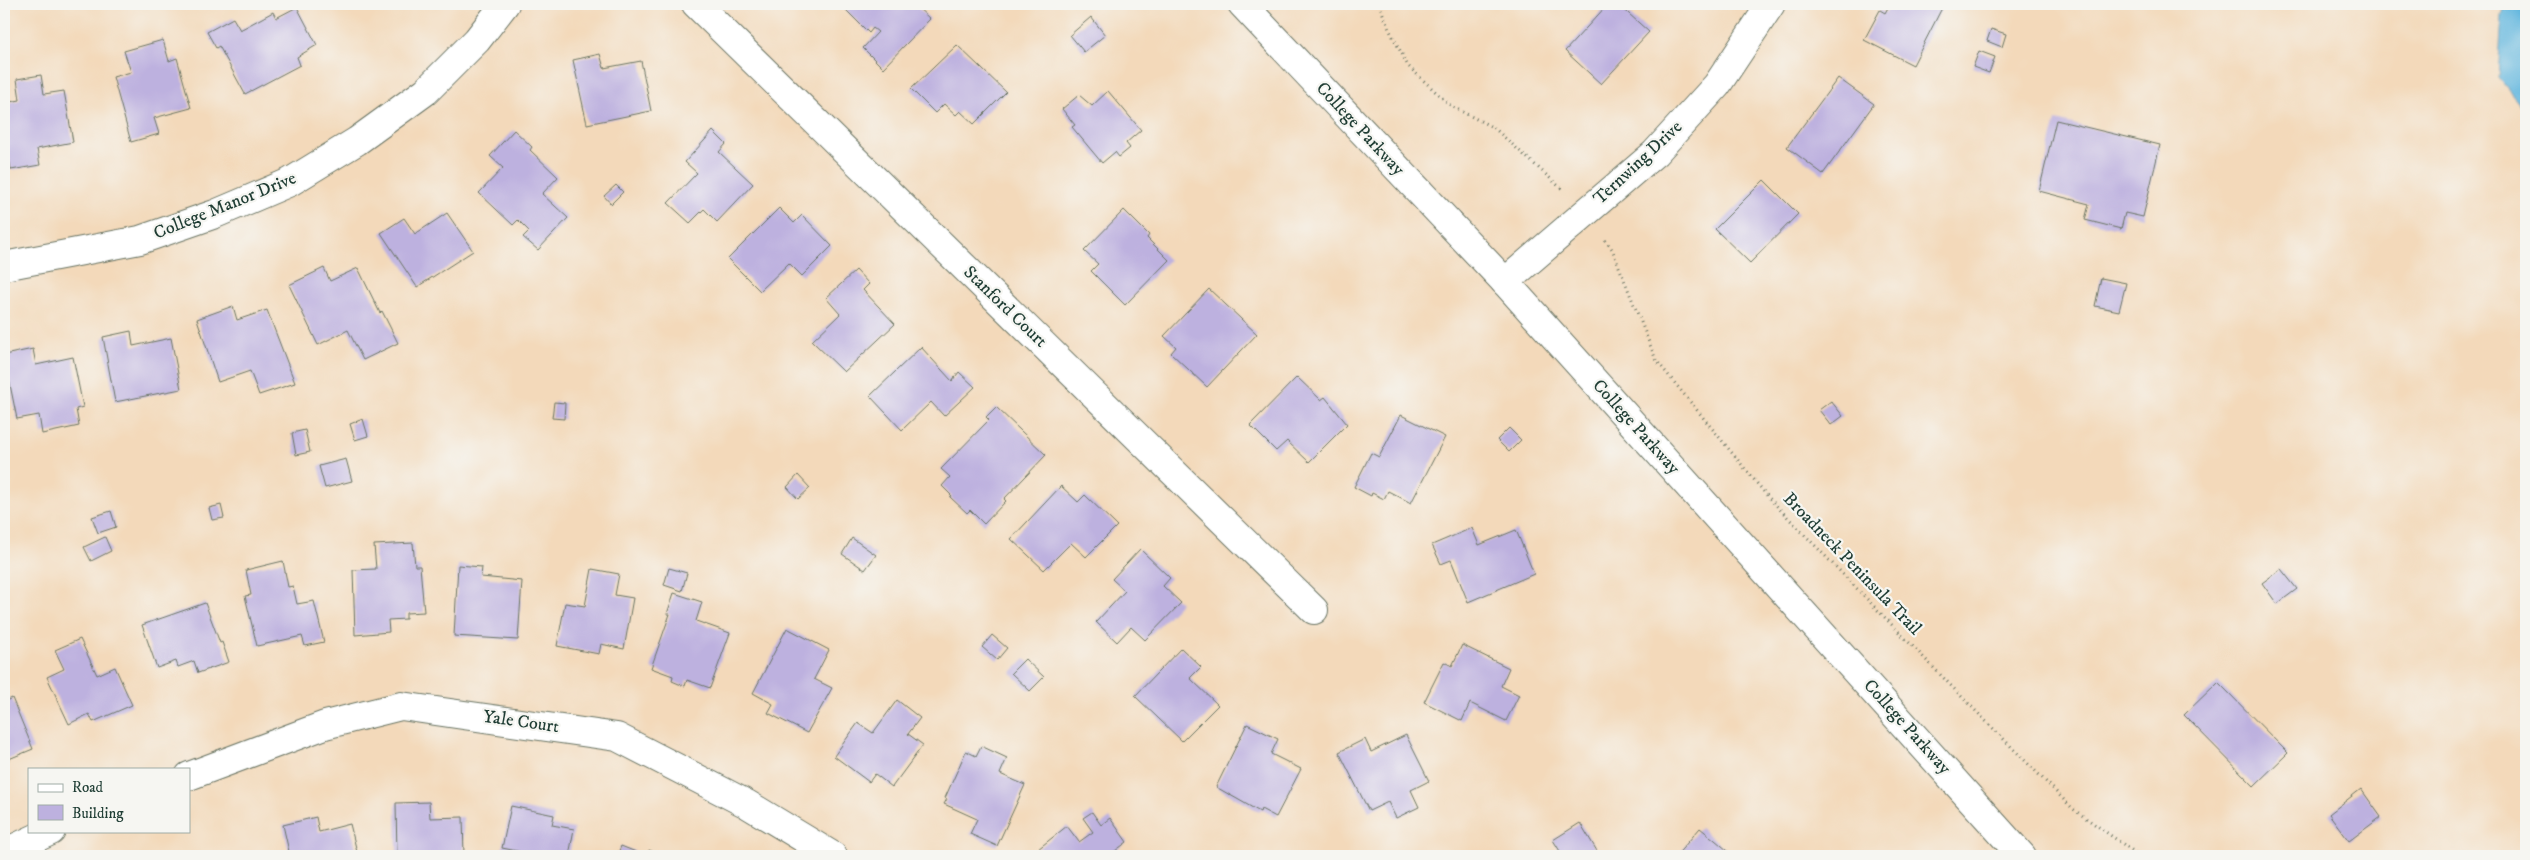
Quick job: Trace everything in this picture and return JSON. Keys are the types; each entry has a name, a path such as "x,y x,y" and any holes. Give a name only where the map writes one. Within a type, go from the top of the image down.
{"street":[{"name":"College Manor Drive","path":"4,266 140,240 215,214 290,182 357,141 426,91 477,40 505,4"},
{"name":"Stanford Court","path":"696,4 1314,610"},
{"name":"College Parkway","path":"1242,4 1504,282 2022,856"},
{"name":"Ternwing Drive","path":"1504,282 1655,153 1717,85 1771,4"},
{"name":"Yale Court","path":"190,776 325,725 401,706 617,737 747,804 833,856"},
{"path":"4,853 49,832"}],"path":[{"path":"1380,4 1389,29 1408,66 1451,106 1494,128 1561,187"},
{"name":"Broadneck Peninsula Trail","path":"1607,242 1612,249 1656,360 1769,498 1961,696 2074,809 2140,856"}],"water":[{"path":"2505,4 2526,4 2526,111 2498,77 2502,15"}],"building":[{"path":"852,4 914,4 930,19 883,68 863,48 878,32 873,28 869,33 846,10"},
{"path":"1608,4 1618,4 1649,32 1601,84 1565,51"},
{"path":"1890,4 1944,4 1913,65 1864,40 1880,10 1885,13"},
{"path":"297,7 317,45 297,57 300,65 245,94 219,46 216,48 207,32 233,18 240,30 273,12 276,18"},
{"path":"1091,17 1105,35 1084,52 1070,35"},
{"path":"1991,29 2006,34 2002,47 1987,41"},
{"path":"163,40 169,61 177,58 191,108 154,118 159,134 131,142 113,77 131,72 124,51"},
{"path":"957,45 1006,92 974,124 960,111 956,115 944,104 935,113 911,89"},
{"path":"1979,51 1995,57 1989,73 1973,67"},
{"path":"600,54 604,68 641,61 651,111 587,124 573,60"},
{"path":"41,75 44,94 64,91 73,142 37,149 40,165 11,170 4,129 4,103 20,100 17,79"},
{"path":"1838,78 1874,104 1823,174 1787,147"},
{"path":"1108,91 1141,130 1126,143 1130,148 1119,157 1115,152 1102,163 1072,127 1075,125 1062,109 1079,95 1092,106"},
{"path":"2056,120 2160,145 2143,217 2125,213 2121,229 2085,220 2089,204 2039,191"},
{"path":"514,130 532,147 530,150 558,177 542,194 568,218 538,250 523,237 529,231 518,220 513,225 479,193 503,168 490,156"},
{"path":"713,131 726,144 719,152 753,184 717,222 704,209 690,223 668,203 697,173 685,162"},
{"path":"1764,180 1798,214 1750,263 1715,229"},
{"path":"616,185 623,192 611,204 604,196"},
{"path":"779,208 794,223 802,215 832,246 802,276 789,263 760,291 728,259"},
{"path":"1124,210 1149,235 1147,238 1169,260 1125,305 1091,271 1098,264 1084,251"},
{"path":"447,213 473,251 417,287 381,233 404,218 415,234"},
{"path":"324,268 330,281 358,268 380,313 382,311 398,343 363,360 348,330 318,345 289,285"},
{"path":"856,270 869,284 863,290 895,324 844,372 812,341 840,314 826,298"},
{"path":"2101,278 2126,283 2119,311 2095,306"},
{"path":"1209,289 1257,334 1207,387 1171,353 1176,347 1164,336"},
{"path":"233,306 237,320 267,310 295,383 259,395 250,371 218,382 197,319"},
{"path":"131,331 133,346 171,338 181,389 115,402 103,337"},
{"path":"921,347 952,381 959,372 975,387 944,416 931,402 902,430 870,396"},
{"path":"33,349 36,365 73,357 83,407 76,409 79,426 42,434 39,415 17,419 4,355"},
{"path":"1297,377 1321,400 1325,397 1347,424 1309,462 1287,441 1276,451 1250,425"},
{"path":"1831,401 1843,416 1831,425 1819,410"},
{"path":"554,402 565,403 564,419 552,418"},
{"path":"996,407 1046,455 1004,499 1006,501 984,524 970,510 967,513 950,497 952,496 942,486 950,477 941,469 989,420 986,417"},
{"path":"1401,415 1445,437 1411,503 1388,491 1384,499 1372,493 1371,496 1354,487 1371,453 1379,457"},
{"path":"363,419 368,436 355,440 350,424"},
{"path":"1509,428 1521,440 1509,452 1497,440"},
{"path":"305,430 310,452 296,455 292,433"},
{"path":"346,459 352,481 325,488 319,466"},
{"path":"798,475 810,488 798,499 787,487"},
{"path":"1061,486 1078,502 1085,495 1117,526 1086,557 1071,543 1044,570 1011,539"},
{"path":"221,505 224,518 212,520 209,508"},
{"path":"111,511 116,527 98,533 92,517"},
{"path":"1472,528 1479,545 1516,530 1534,574 1468,602 1451,560 1441,564 1432,545"},
{"path":"105,537 111,551 91,561 84,547"},
{"path":"852,538 876,555 865,570 842,554"},
{"path":"413,543 415,566 420,566 424,612 406,613 406,619 388,620 389,632 355,635 353,570 376,569 374,545"},
{"path":"1140,549 1170,578 1163,586 1181,603 1145,640 1131,627 1117,642 1096,622 1125,591 1112,579"},
{"path":"283,561 288,587 293,586 297,604 314,601 324,642 305,646 302,636 257,646 245,596 251,595 246,570"},
{"path":"458,565 482,567 481,577 522,581 518,640 454,636"},
{"path":"669,568 687,573 682,591 664,585"},
{"path":"592,569 619,574 615,595 633,598 624,649 601,644 599,654 557,646 565,603 585,606"},
{"path":"2281,569 2297,589 2277,604 2262,583"},
{"path":"674,593 702,602 696,621 730,633 710,688 687,680 685,686 679,684 672,681 673,676 651,668 670,614 667,614"},
{"path":"205,603 229,662 198,673 194,661 178,667 176,661 157,668 142,625"},
{"path":"787,628 829,650 814,679 832,688 807,733 768,713 773,704 753,693"},
{"path":"992,635 1007,648 997,660 982,647"},
{"path":"80,639 97,675 115,667 132,705 93,722 89,714 69,724 47,677 64,669 55,650"},
{"path":"1462,645 1509,668 1501,686 1519,695 1506,721 1470,703 1462,721 1424,702 1444,662 1452,666"},
{"path":"1181,648 1201,667 1190,678 1218,705 1182,741 1135,696"},
{"path":"1025,659 1044,677 1030,691 1011,673"},
{"path":"2218,682 2288,753 2254,786 2184,715"},
{"path":"12,698 33,749 4,761 4,702"},
{"path":"897,700 920,718 908,734 923,745 892,787 875,774 869,782 834,756 858,723 873,733"},
{"path":"1247,724 1278,739 1271,754 1301,769 1276,817 1261,809 1260,812 1216,787"},
{"path":"1406,735 1429,781 1411,790 1419,807 1396,818 1388,802 1369,811 1339,752 1365,739 1371,752"},
{"path":"981,746 1007,758 1000,774 1025,785 997,846 970,834 977,819 944,804 966,751 976,756"},
{"path":"2361,789 2381,817 2349,841 2329,814"},
{"path":"429,802 430,818 463,817 464,856 397,856 396,803"},
{"path":"511,806 554,815 552,825 574,829 569,856 521,856 522,852 502,848"},
{"path":"1092,812 1101,825 1110,818 1127,842 1111,854 1112,856 1035,856 1033,853 1067,826 1079,842 1093,832 1083,818"},
{"path":"316,817 319,832 350,824 358,856 290,856 283,825"},
{"path":"1580,823 1600,856 1563,856 1553,840"},
{"path":"1700,828 1715,840 1734,856 1676,856"},
{"path":"621,846 646,856 617,856"},
{"path":"649,850 661,855 662,852 672,856 646,856"}]}
